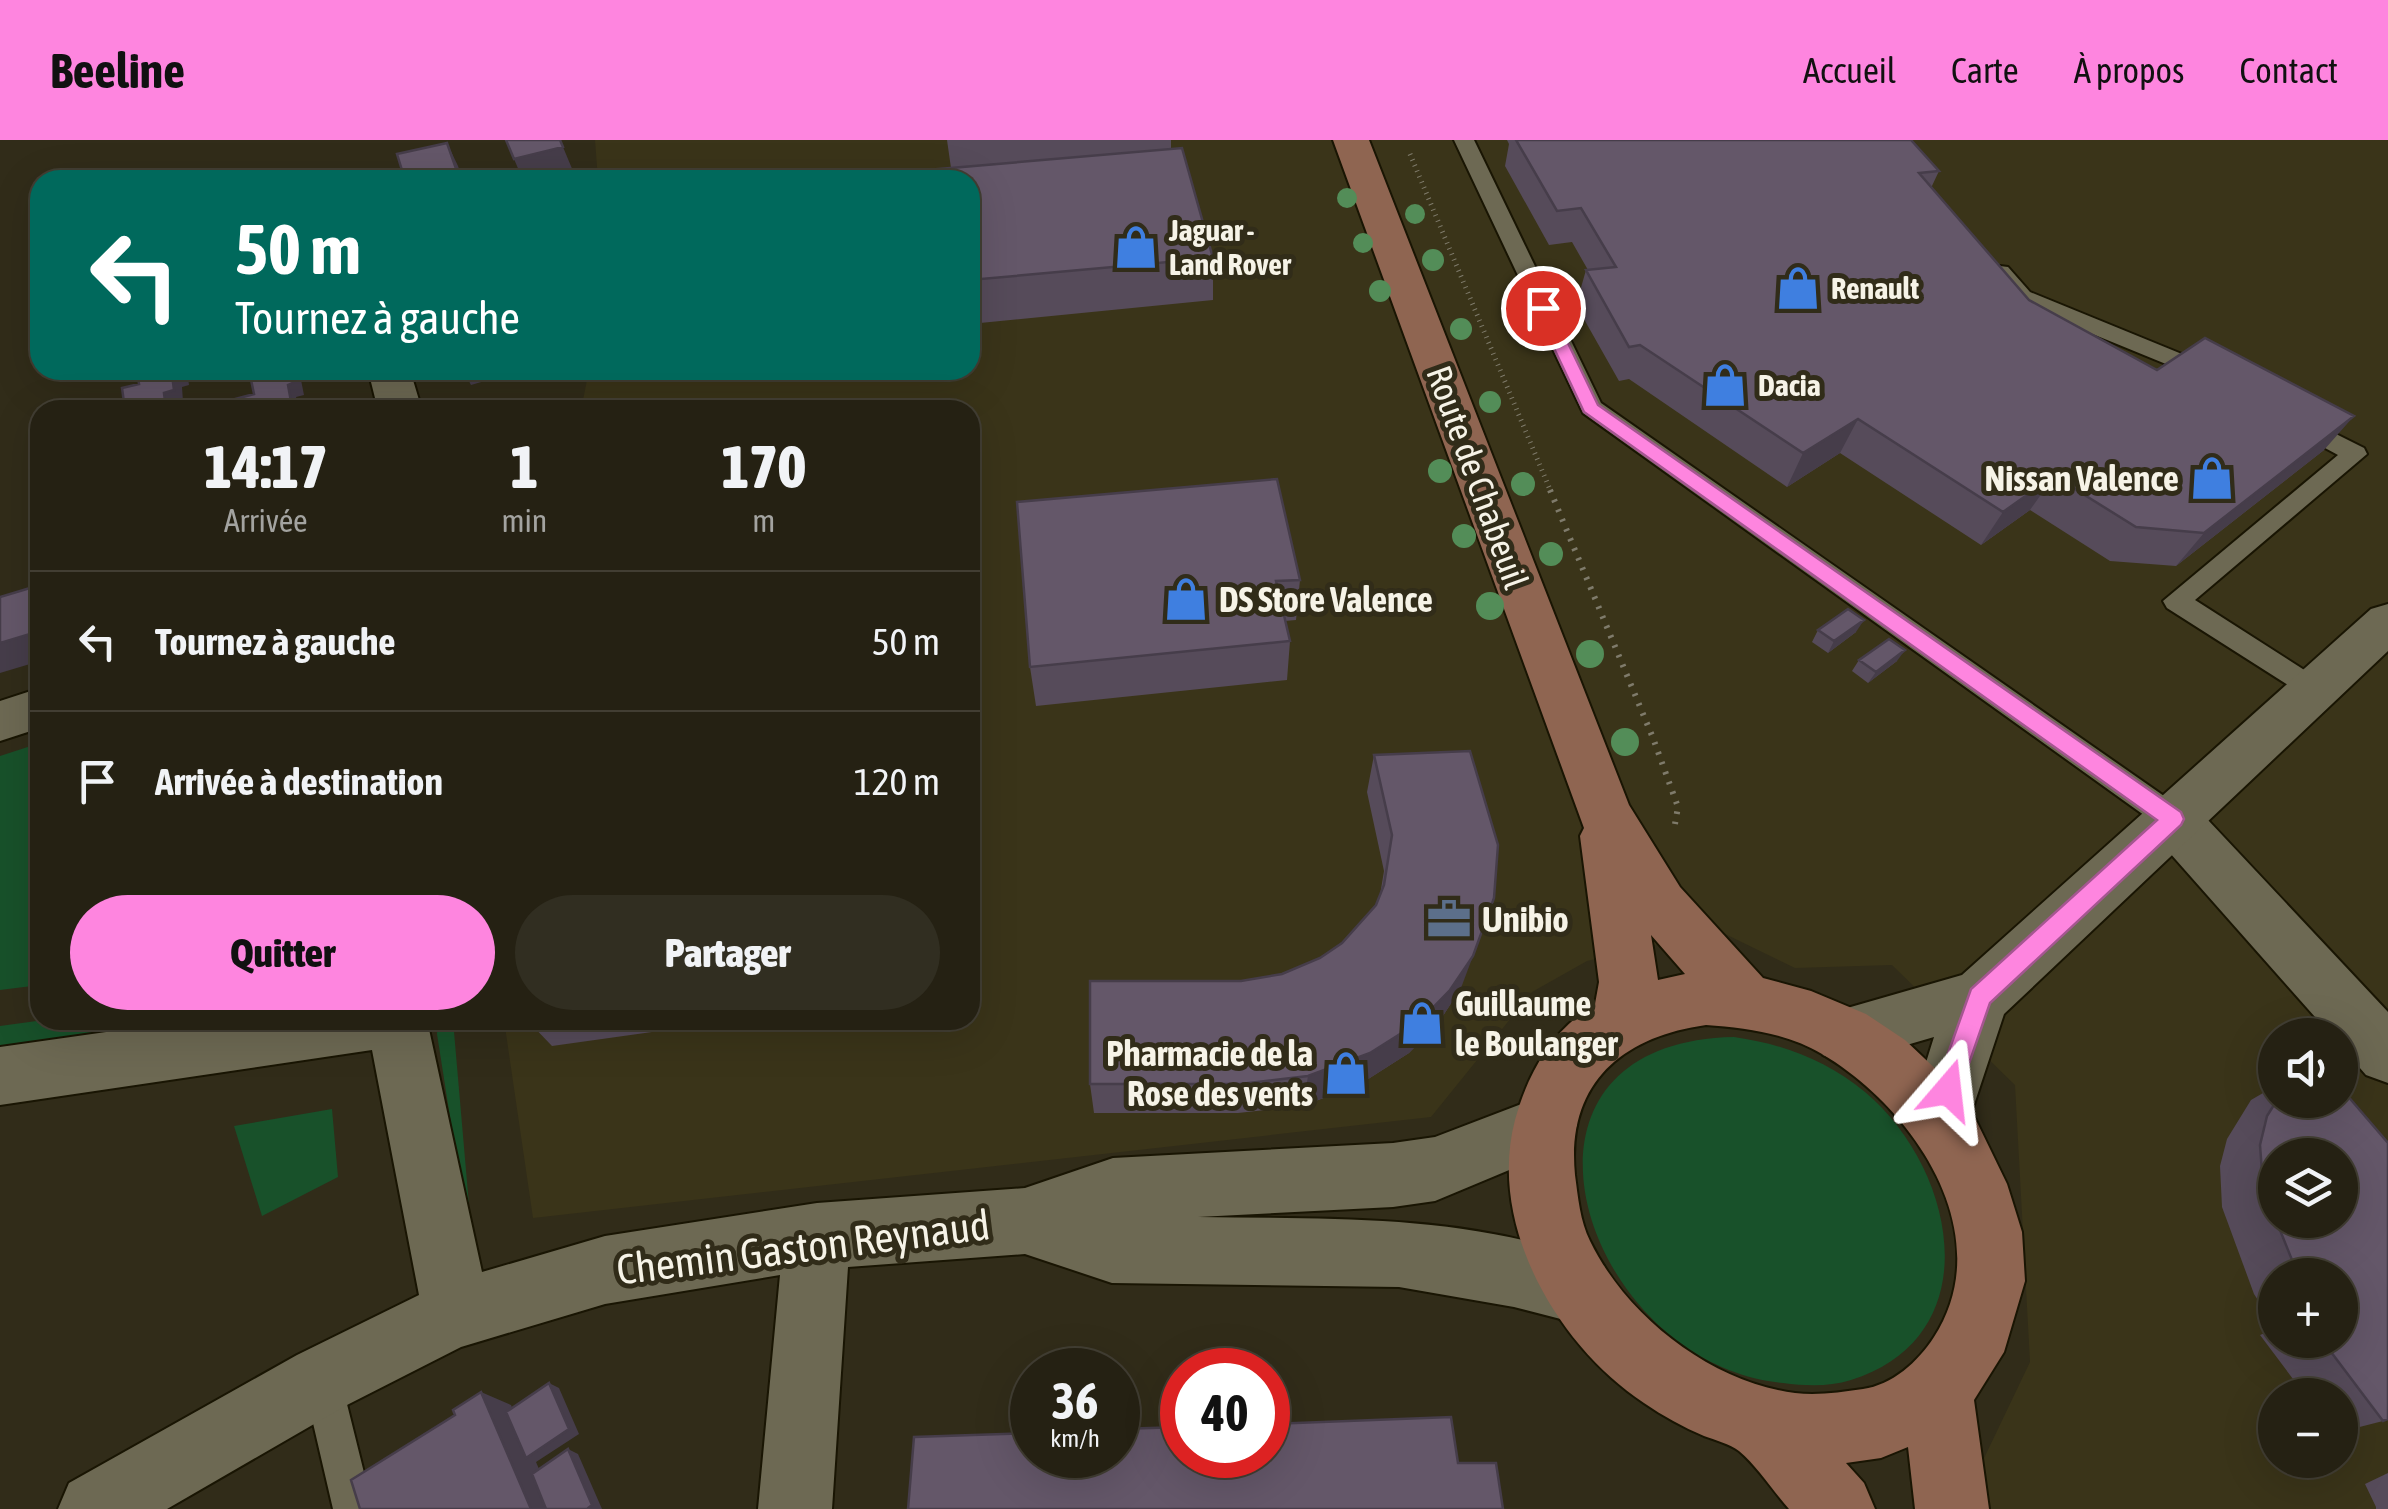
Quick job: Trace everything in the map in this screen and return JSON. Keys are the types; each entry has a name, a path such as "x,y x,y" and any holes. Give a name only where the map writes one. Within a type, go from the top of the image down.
{"main road":[{"name":"Route de Chabeuil","path":"1351,140 1605,814 1660,904 1745,1000"},
{"name":"Route de Chabeuil","path":"1605,814 1629,982 1623,1020"},
{"path":"1745,1000 1788,1010 1845,1035 1897,1072 1940,1120 1968,1165 1985,1214 1992,1264 1986,1312 1967,1356 1936,1390 1888,1420 1828,1430 1763,1424 1691,1396 1628,1349 1580,1290 1553,1234 1542,1178 1545,1125 1561,1081 1587,1045 1623,1020 1673,1002 1745,1000"},
{"path":"1936,1390 1952,1509"},
{"path":"1763,1424 1838,1509"}],"street":[{"path":"1940,1120 1956,1059 1980,997 2388,622"},
{"path":"0,721 30,711"},
{"path":"2173,819 2388,1055"},
{"path":"1845,1035 1980,997"},
{"path":"0,1076 317,1030"},
{"path":"399,1030 457,1314"},
{"name":"Chemin Gaston Reynaud","path":"96,1509 322,1380 457,1314 605,1270 817,1236 1025,1221 1113,1190 1393,1175 1435,1169 1545,1125"},
{"name":"Chemin Gaston Reynaud","path":"1025,1221 1112,1250 1399,1253 1514,1273 1580,1290"},
{"path":"795,1509 817,1236"}],"lane":[{"path":"1464,140 1590,408 2173,819"},
{"path":"1984,254 2022,298 2202,369 2236,388"},
{"path":"2270,407 2355,454 2176,602 2313,690"},
{"path":"322,1380 353,1509"}],"path":[{"path":"1404,140 1678,807 1660,904"}],"shaded area":[{"path":"595,140 2388,140 2388,1509 1985,1509 1976,1475 2030,1362 2015,1085 1892,965 1795,968 1717,930 1587,961 1532,992 1431,1117 533,1218 505,1030 980,1030 980,400 583,400 587,380 980,380 980,170 597,170"}],"green space":[{"path":"30,746 30,986 0,990 0,756"},
{"path":"30,1022 30,1030 133,1030 0,1048 0,1026"},
{"path":"437,1030 454,1030 469,1205 460,1181"},
{"path":"1734,1037 1803,1055 1865,1092 1896,1124 1921,1163 1937,1205 1945,1248 1941,1290 1925,1327 1896,1358 1851,1380 1817,1385 1783,1383 1713,1363 1655,1322 1612,1266 1588,1205 1584,1144 1606,1091 1654,1053"},
{"path":"332,1109 338,1177 262,1216 234,1126"}],"building":[{"path":"506,140 560,140 563,147 514,159"},
{"path":"1516,140 1911,140 1939,171 1919,173 2029,300 2157,370 2205,338 2354,416 2204,533 2136,527 2054,476 2003,512 1858,419 1803,453 1640,345 1629,347 1586,270 1616,267 1581,208 1557,211"},
{"path":"447,143 456,170 402,170 397,154"},
{"path":"1182,148 1213,258 980,279 980,170 927,170"},
{"path":"138,380 173,380 174,390 164,393 165,400 124,400 122,388 139,384"},
{"path":"251,380 295,380 288,385 291,400 232,400 254,394"},
{"path":"1277,479 1300,580 1276,581 1290,641 1030,667 1017,502"},
{"path":"30,588 30,634 0,643 0,597"},
{"path":"1848,609 1864,620 1834,641 1818,630"},
{"path":"1889,639 1905,650 1876,672 1859,660"},
{"path":"1470,751 1498,845 1494,898 1473,956 1450,990 1419,1022 1370,1053 1308,1076 1240,1084 1090,1084 1090,981 1241,981 1282,974 1320,958 1342,943 1376,905 1384,885 1392,835 1374,755"},
{"path":"2358,1108 2388,1143 2388,1419 2383,1421 2358,1388 2358,1378 2351,1378 2336,1358 2358,1358 2358,1258 2291,1258 2283,1238 2358,1238 2358,1138 2262,1138 2267,1118 2358,1118"},
{"path":"549,1383 569,1429 526,1458 506,1412"},
{"path":"481,1392 531,1509 360,1509 351,1480 455,1415 453,1410"},
{"path":"1451,1417 1458,1463 1496,1463 1503,1509 908,1509 914,1437 1010,1434 1010,1478 1140,1478 1140,1428 1160,1428 1160,1478 1290,1478 1290,1423"},
{"path":"568,1449 592,1505 587,1509 546,1509 532,1474"}],"place":[{"name":"Jaguar - Land Rover","path":"1136,247"},
{"name":"Renault","path":"1798,288"},
{"name":"Dacia","path":"1725,385"},
{"name":"Nissan Valence","path":"2212,478"},
{"name":"DS Store Valence","path":"1186,599"},
{"name":"Unibio","path":"1449,919"},
{"name":"Guillaume le Boulanger","path":"1422,1023"},
{"name":"Pharmacie de la Rose des vents","path":"1346,1073"}],"route":[{"path":"1543,308 1590,408 2173,819 1980,997 1948,1090"}]}
